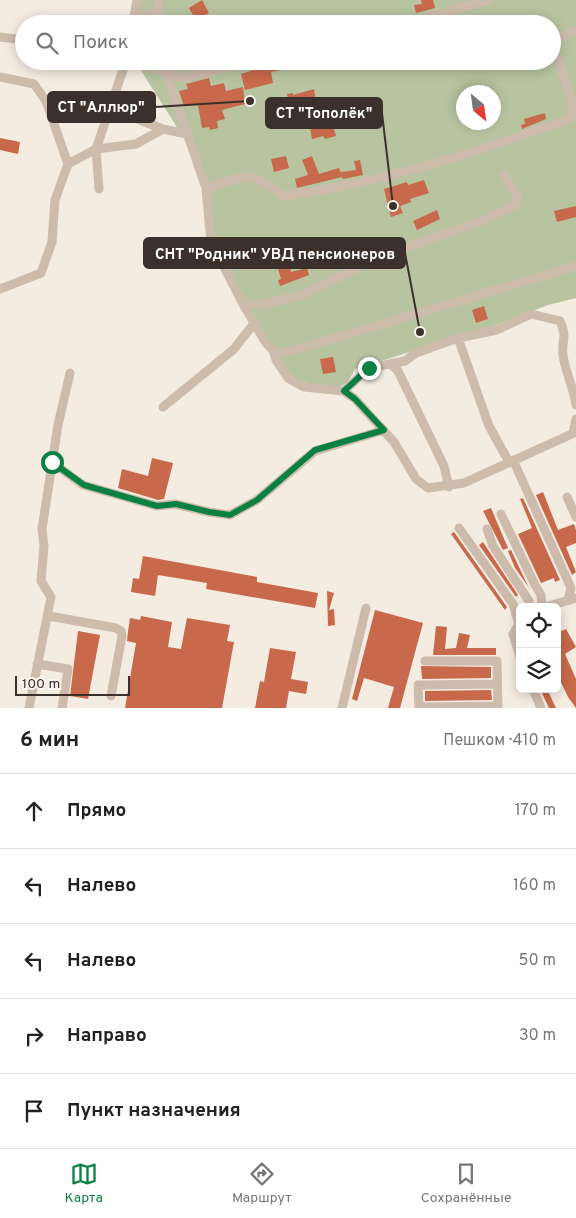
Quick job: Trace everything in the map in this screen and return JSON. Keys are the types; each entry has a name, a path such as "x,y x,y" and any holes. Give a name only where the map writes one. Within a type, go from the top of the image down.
{"street":[{"path":"134,15 137,0"},
{"path":"150,15 158,13 158,0"},
{"path":"434,15 489,0"},
{"path":"561,37 576,30"},
{"path":"0,37 15,39"},
{"path":"206,188 252,176 266,181 283,196 320,192 430,164 509,141 572,118 572,101 561,68"},
{"path":"99,189 96,149 109,108 124,70"},
{"path":"159,70 183,78 216,70"},
{"path":"166,72 206,188 211,242 243,304 256,322 266,343 273,350 280,353 312,345 576,266"},
{"path":"0,78 34,84 46,101 68,164 55,200 52,242 41,273 0,289"},
{"path":"109,108 163,129 187,134"},
{"path":"68,164 96,149 136,144 163,129"},
{"path":"243,304 264,304 299,296 390,253 484,220 516,205 518,197 504,175"},
{"path":"344,391 369,368 405,361 416,353 458,338 497,330 531,314 560,322 565,333 563,355 574,387 576,405"},
{"path":"163,407 234,349 256,322"},
{"path":"458,338 489,426 511,461 571,588 572,599 558,603"},
{"path":"273,350 276,360 288,378 304,387 344,391 355,399 384,430 406,459 416,479 428,488 449,487 464,483 575,432 576,419"},
{"path":"392,365 398,371 444,466 449,487"},
{"path":"29,708 44,625 49,616 51,597 41,581 44,546 42,530 58,425 70,373"},
{"path":"52,462 84,485 157,506 176,504 230,515 257,500 315,450 384,430"},
{"path":"567,498 576,517"},
{"path":"501,514 534,583 542,594 543,603"},
{"path":"460,528 513,604 516,614"},
{"path":"486,529 493,546 529,603"},
{"path":"342,708 366,608"},
{"path":"49,616 116,628 121,631 111,696"},
{"path":"516,628 513,634 516,644"},
{"path":"425,662 497,661 498,684 498,707 419,707 418,685 498,684"},
{"path":"37,664 68,669 62,708"},
{"path":"535,693 541,708"}],"green space":[{"path":"140,0 576,0 576,298 548,305 494,326 355,369 348,382 339,387 311,385 292,376 278,358 216,249 192,139 185,140 141,70 561,70 561,15 139,15"}],"building":[{"path":"202,0 209,13 206,15 193,15 189,8"},
{"path":"421,0 433,0 435,8 416,13 414,5 422,4"},
{"path":"253,70 281,70 271,72 273,83 245,90 241,74"},
{"path":"209,78 211,86 224,83 226,91 243,87 245,104 222,110 225,119 217,121 218,128 210,130 209,127 202,128 198,105 184,106 179,91 188,89 186,84"},
{"path":"314,89 316,101 303,104 304,111 295,113 293,106 290,107 287,94 293,93 293,95"},
{"path":"545,113 546,119 522,129 521,125 525,124 524,119"},
{"path":"332,123 336,136 325,139 323,136 312,139 310,128"},
{"path":"0,138 20,142 18,154 0,150"},
{"path":"286,156 289,168 274,172 271,159"},
{"path":"312,156 319,174 339,168 342,176 341,172 356,170 354,161 360,160 363,175 343,179 342,177 297,188 295,179 308,175 302,160"},
{"path":"424,180 429,193 410,199 411,202 400,206 403,213 391,217 384,189 407,182 408,185"},
{"path":"576,206 576,217 557,222 554,211"},
{"path":"437,210 440,219 417,230 413,221"},
{"path":"287,259 291,272 307,268 309,275 280,286 278,280 281,279 276,262"},
{"path":"484,306 488,319 476,323 472,310"},
{"path":"333,357 336,372 323,374 320,359"},
{"path":"152,458 173,463 164,499 158,500 118,488 122,469 148,476"},
{"path":"543,492 558,530 574,524 576,543 566,547 576,572 572,575 536,495"},
{"path":"523,498 560,580 555,582 554,578 541,583 518,534 532,528 520,499"},
{"path":"491,508 508,548 503,550 483,511"},
{"path":"454,532 507,607 505,610 451,534"},
{"path":"483,542 518,595 516,597 479,545"},
{"path":"511,550 532,592 515,568 508,551"},
{"path":"143,556 257,577 257,582 318,593 315,608 206,589 207,583 158,575 155,596 131,592 133,578 139,579"},
{"path":"327,591 334,593 329,610 334,609 335,625 328,626"},
{"path":"375,610 423,623 400,708 388,708 394,687 364,678 357,701 352,699"},
{"path":"141,616 172,622 168,647 181,649 187,618 230,625 227,641 234,642 222,708 125,708 136,643 127,641 130,618 140,620"},
{"path":"436,626 447,627 445,649 456,648 459,633 470,635 467,648 496,648 496,655 433,655"},
{"path":"566,629 576,647 565,654 576,679 576,708 561,682 561,631"},
{"path":"78,631 100,635 88,699 70,696"},
{"path":"270,648 296,652 291,679 308,682 306,694 289,691 286,708 255,708 260,681 264,682"},
{"path":"421,666 491,667 491,678 422,679"},
{"path":"491,690 492,700 425,701 425,691"},
{"path":"542,693 549,693 556,708 549,708"}],"place":[{"name":"СТ \"Аллюр\"","path":"250,101"},
{"name":"СТ \"Тополёк\"","path":"393,206"},
{"name":"СНТ \"Родник\" УВД пенсионеров","path":"420,332"}],"route":[{"path":"52,462 84,485 157,506 176,504 230,515 257,500 315,450 384,430 355,399 344,391 369,368"}]}
